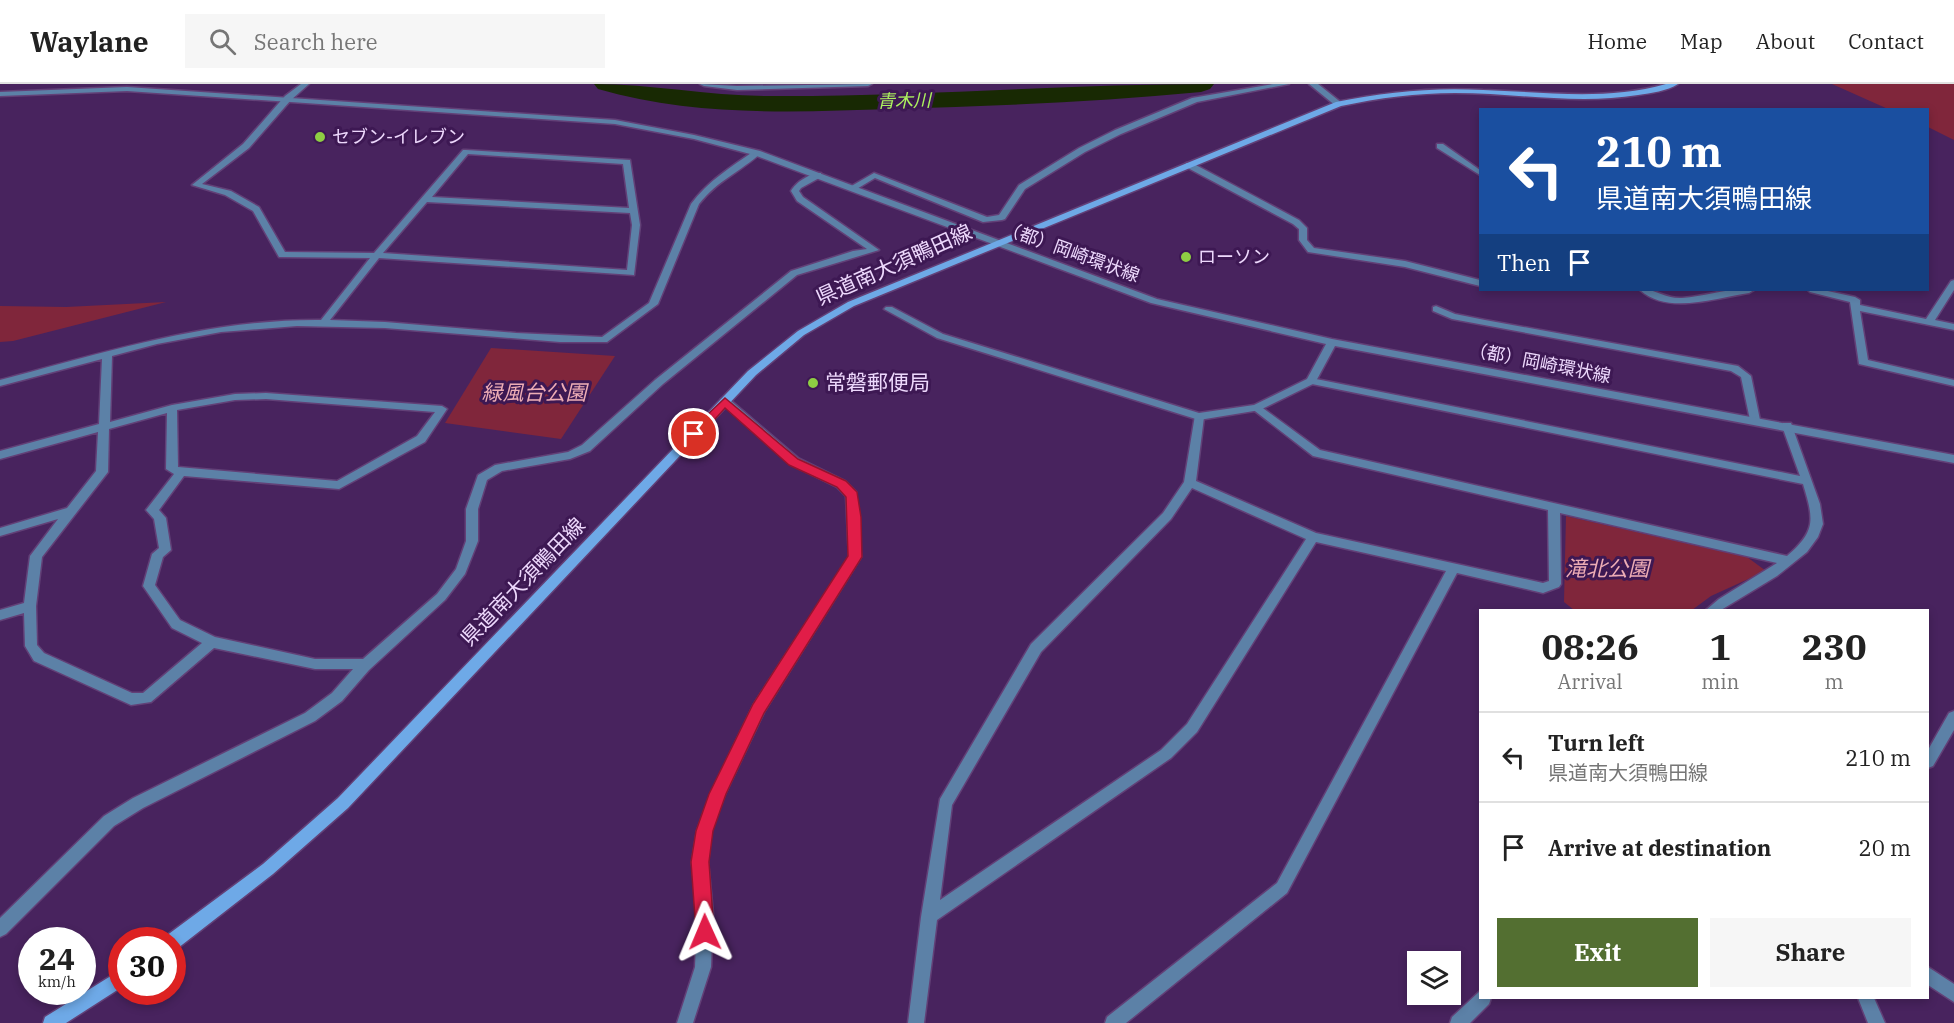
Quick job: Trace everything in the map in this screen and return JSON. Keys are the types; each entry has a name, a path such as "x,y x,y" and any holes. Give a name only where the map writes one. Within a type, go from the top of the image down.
{"main road":[{"name":"県道南大須鴨田線","path":"186,931 268,869 343,803 752,373 801,333 851,304 1339,104 1411,92 1457,91 1588,96 1631,94 1674,84"},
{"path":"51,1023 108,986"}],"street":[{"path":"305,84 288,98 246,146 196,185 228,193 256,209 282,255 376,256 631,273 636,225 627,162 466,152 376,256 324,322"},
{"path":"704,84 737,88 868,84"},
{"path":"852,188 874,175 987,220 1002,217 1022,187 1082,150 1118,132 1195,100 1285,84"},
{"path":"1313,84 1339,104"},
{"name":"（都）岡崎環状線","path":"0,93 127,89 288,98 615,122 694,137 757,153 1154,301 1332,342 1954,459"},
{"path":"1440,146 1479,173"},
{"path":"0,383 107,356 253,325 324,322 604,340 653,304 695,204 704,192 718,178 757,153"},
{"path":"1189,165 1247,193 1296,222 1303,228 1303,240 1311,250 1405,264 1479,284"},
{"path":"0,929 109,821 138,803 310,717 337,698 367,664 441,597 461,571 472,541 472,510 482,478 499,468 570,454 586,448 659,382 794,273 856,253 875,250 800,199 795,190 798,186 818,175"},
{"path":"424,199 634,212"},
{"path":"1929,322 1954,283"},
{"path":"1647,291 1662,300 1681,301 1700,300 1744,291"},
{"path":"1817,291 1855,300 1863,362 1954,383"},
{"path":"1855,307 1954,327"},
{"path":"889,309 940,336 1198,417 1256,408 1311,381 1332,342"},
{"path":"1436,309 1485,323 1734,368 1746,376 1755,420"},
{"path":"107,356 102,472 36,556 30,606 31,646 39,657 131,699 147,698 212,642"},
{"path":"1311,381 1805,481"},
{"path":"0,455 172,408 204,401 266,396 442,409 421,439 339,485 181,472 172,468 172,408"},
{"path":"685,1023 703,967 705,914 700,862 704,831 718,794 759,708 855,557 852,495 841,484 794,462 725,401"},
{"path":"1256,408 1317,453 1789,561"},
{"path":"916,1023 928,917 945,804 1036,648 1167,516 1190,483 1198,417"},
{"path":"1714,609 1789,561 1808,545 1817,524 1787,426"},
{"path":"181,472 152,510 160,518 165,550 158,554 149,586 176,624 212,642 315,664 367,664"},
{"path":"1190,483 1313,537 1543,588 1555,584 1554,508"},
{"path":"0,532 69,512"},
{"path":"928,917 1166,754 1192,728 1313,537"},
{"path":"1113,1023 1282,888 1454,567"},
{"path":"0,615 30,606"},
{"path":"1929,760 1954,717"},
{"path":"1929,976 1954,994"},
{"path":"1458,1023 1482,999"},
{"path":"1866,999 1877,1023"}],"green space":[{"path":"1832,84 1954,84 1954,140 1929,128 1929,108 1886,108"},
{"path":"166,302 13,341 0,342 0,306 66,307"},
{"name":"緑風台公園","path":"491,348 615,356 561,439 445,423"},
{"name":"滝北公園","path":"1566,516 1747,557 1766,571 1711,596 1693,609 1573,609 1564,602"}],"waterway":[{"name":"青木川","path":"607,84 637,93 701,102 735,104 1033,97 1201,84"}],"place":[{"name":"セブン-イレブン","path":"320,137"},
{"name":"ローソン","path":"1186,257"},
{"name":"常磐郵便局","path":"813,383"}],"route":[{"path":"694,434 725,401 794,462 823,473 841,484 852,495 855,517 855,557 840,584 759,708 718,794 704,831 700,862 705,932"}]}
